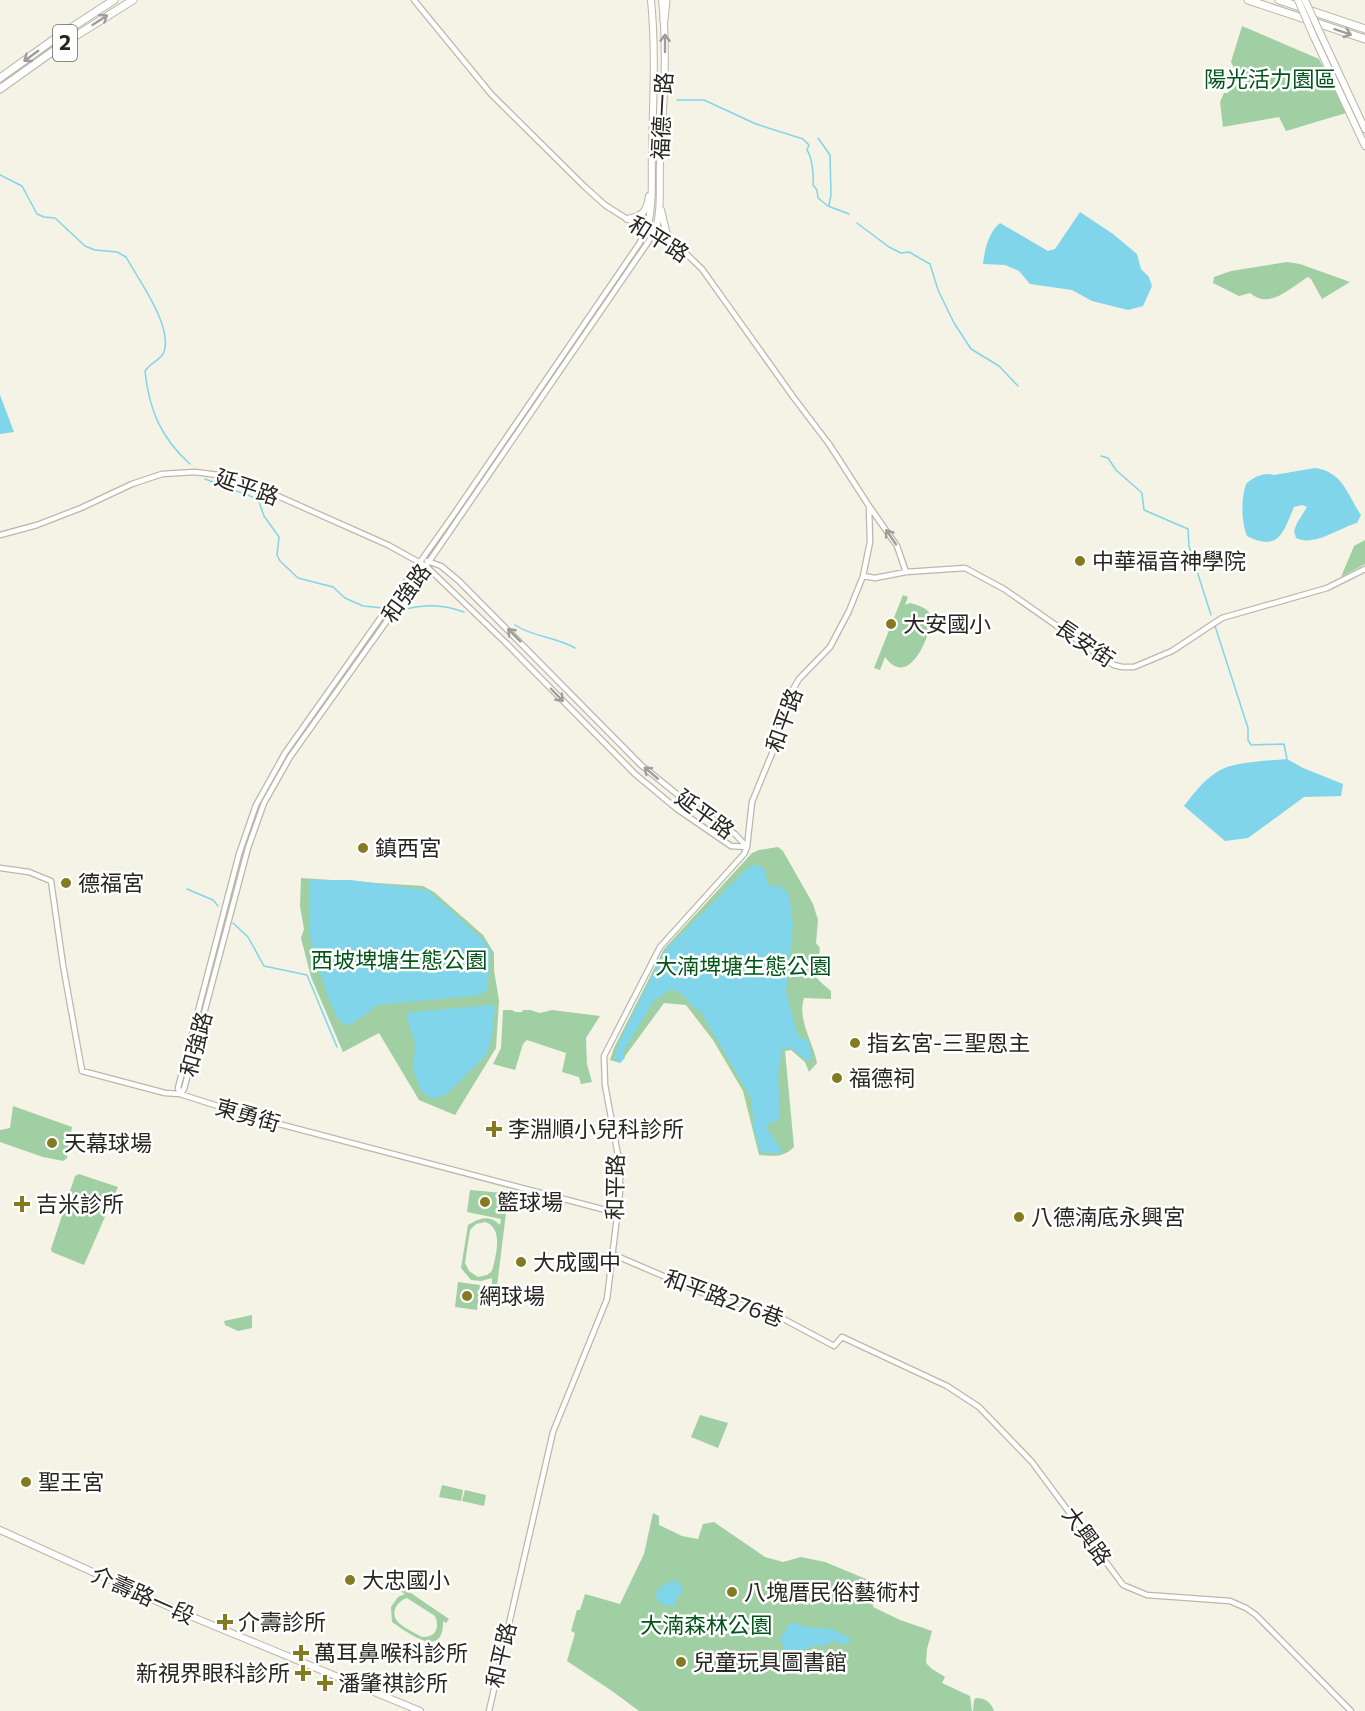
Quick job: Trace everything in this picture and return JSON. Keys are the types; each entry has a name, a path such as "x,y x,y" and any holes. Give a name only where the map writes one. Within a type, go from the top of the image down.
{"highway":[{"name":"2","path":"0,78 114,0"},
{"name":"2","path":"0,89 66,42 133,0"},
{"path":"664,0 664,20"},
{"path":"1248,0 1365,39"},
{"path":"1280,0 1365,29"}],"main road":[{"name":"福德一路","path":"647,229 652,198 654,52 651,0"},
{"path":"1298,0 1365,146"},
{"path":"1305,0 1365,129"},
{"name":"福德一路","path":"655,232 660,206 659,174 666,43 664,20"},
{"path":"627,219 638,217 646,209 651,165"},
{"path":"660,206 668,239"},
{"name":"介壽路一段","path":"0,1530 183,1613 420,1711"}],"street":[{"name":"和平路","path":"414,0 491,94 602,202 627,219 668,239 689,255 702,269 829,444 897,546 906,572"},
{"name":"和強路","path":"180,1094 184,1089 245,857 257,818 272,786 420,561 639,244 647,229"},
{"name":"和強路","path":"372,634 427,563 655,232"},
{"name":"延平路","path":"0,535 20,531 70,513 162,474 195,472 226,476 254,485 420,561 441,566 459,581 641,765 683,799 735,834 747,847"},
{"name":"和平路","path":"489,1711 553,1432 607,1299 620,1166 605,1085 604,1056 660,946 744,854 747,847 752,802 775,746 786,700 799,679 830,647 849,611 863,576 870,542 869,507"},
{"name":"延平路","path":"427,563 654,791 731,846 747,847"},
{"name":"長安街","path":"863,576 875,578 906,572 965,568 1004,589 1103,658 1122,667 1134,666 1172,651 1213,623 1231,614 1327,588 1365,569"},
{"name":"東勇街","path":"0,867 28,872 51,881 82,1071 165,1093 180,1094 249,1116 617,1213"},
{"name":"和平路276巷","path":"612,1254 703,1293 778,1316 834,1346"},
{"name":"大興路","path":"834,1346 842,1337 947,1386 979,1407 1032,1462 1122,1585 1147,1594 1230,1601 1246,1608 1351,1711"}],"green space":[{"name":"陽光活力園區","path":"1242,26 1319,59 1346,113 1286,131 1279,117 1223,127 1220,102 1224,93 1228,93 1234,68 1231,62"},
{"path":"1287,262 1300,264 1350,282 1322,299 1308,277 1279,295 1265,299 1257,298 1250,293 1239,296 1213,283 1214,277 1231,271"},
{"path":"1365,540 1365,564 1341,577 1354,546"},
{"path":"903,595 908,597 905,605 910,603 930,614 931,620 925,642 912,662 904,667 895,666 885,657 880,670 874,668"},
{"name":"大湳埤塘生態公園","path":"778,847 783,851 813,904 818,920 816,943 820,948 814,972 817,979 831,991 831,999 804,998 802,1006 804,1022 817,1063 809,1072 805,1062 791,1050 785,1051 794,1147 782,1155 774,1156 759,1155 743,1091 713,1040 686,1005 664,1003 620,1063 610,1060 664,949 752,853"},
{"name":"西坡埤塘生態公園","path":"301,878 423,886 434,892 483,935 494,953 499,1001 496,1048 455,1115 419,1100 379,1033 343,1052 311,977 301,938 304,929 300,906"},
{"path":"503,1010 522,1012 530,1010 540,1013 552,1010 600,1016 586,1038 587,1064 592,1082 581,1084 579,1077 562,1072 566,1053 527,1040 523,1044 515,1070 493,1064 501,1048"},
{"path":"13,1106 72,1127 67,1158 63,1161 43,1157 0,1142 0,1130 10,1128"},
{"path":"79,1174 118,1187 84,1265 52,1252 51,1249 75,1176"},
{"path":"470,1190 503,1193 501,1215 503,1204 507,1205 497,1286 492,1286 492,1278 481,1281 471,1280 461,1268 468,1225 476,1220 488,1218 500,1225 501,1219 467,1212","holes":["485,1222 491,1225 497,1236 494,1265 492,1271 487,1275 478,1277 469,1271 465,1263 470,1230 476,1224"]},
{"name":"網球場","path":"458,1282 480,1285 477,1310 455,1307"},
{"path":"252,1315 252,1328 238,1331 225,1325 224,1321"},
{"path":"700,1415 728,1423 718,1448 691,1437"},
{"path":"442,1485 463,1490 461,1501 439,1497"},
{"path":"465,1490 486,1495 484,1506 462,1501"},
{"name":"大湳森林公園","path":"653,1513 659,1516 659,1525 682,1536 698,1539 703,1524 714,1522 765,1557 783,1562 801,1557 825,1562 878,1584 873,1607 900,1620 932,1631 926,1663 945,1677 942,1683 970,1696 972,1711 639,1711 567,1661 575,1633 571,1631 577,1610 580,1610 585,1594 620,1604 644,1554"},
{"path":"399,1585 449,1619 446,1623 443,1621 442,1633 438,1639 431,1642 415,1637 392,1622 391,1607 398,1597 405,1594 396,1588","holes":["407,1598 435,1616 436,1631 431,1636 422,1637 405,1628 397,1621 394,1614 398,1604"]},
{"path":"976,1698 987,1701 994,1711 973,1711"}],"water":[{"path":"1080,212 1113,234 1137,254 1141,269 1149,277 1152,286 1143,306 1128,310 1092,301 1072,290 1030,284 1019,271 1005,265 983,264 990,236 1000,223 1048,251 1055,249"},
{"path":"0,395 14,432 0,434"},
{"path":"1315,468 1332,474 1343,485 1361,515 1357,523 1318,539 1296,538 1294,531 1307,507 1302,505 1294,507 1283,532 1273,541 1266,542 1247,536 1242,510 1246,484 1263,475"},
{"path":"1287,759 1343,784 1341,796 1304,797 1248,838 1225,841 1184,806 1203,783 1224,768 1250,762"},
{"name":"大湳埤塘生態公園","path":"750,866 764,868 768,885 783,887 789,895 793,925 786,991 798,1036 808,1041 812,1058 807,1061 791,1048 782,1049 778,1073 780,1116 778,1120 766,1126 783,1153 761,1153 754,1130 751,1098 700,1011 677,991 671,989 653,1002 623,1052 625,1058 620,1063 614,1059 619,1042 665,950"},
{"path":"309,880 351,880 428,890 482,939 491,951 487,990 480,995 378,1005 352,1024 342,1023 329,999 314,954 310,936"},
{"path":"493,1005 495,1007 492,1037 487,1054 448,1093 435,1099 429,1097 421,1090 413,1071 415,1043 406,1015 411,1012"},
{"path":"673,1580 679,1583 684,1591 679,1594 674,1607 659,1603 655,1595 658,1589"},
{"path":"794,1623 807,1627 833,1629 853,1641 843,1645 836,1641 825,1646 810,1647 788,1658 784,1644 779,1641 789,1624"}],"waterway":[{"path":"677,100 704,100 756,124 803,139 809,145 807,150 812,167 813,185 817,190 818,198 828,206 849,214"},
{"path":"818,138 830,155 829,205"},
{"path":"0,175 22,186 37,214 55,218 85,246 95,250 117,252 126,257 153,303 164,329 164,352 145,371 153,411 171,444 190,464"},
{"path":"857,223 889,247 901,253 909,252 930,264 938,290 954,323 971,349 999,366 1018,386"},
{"path":"1101,456 1108,458 1116,470 1142,493 1144,510 1188,529 1189,546 1211,615"},
{"path":"205,479 258,499 264,516 279,537 277,555 280,561 298,578 333,587 345,598 363,606 383,608"},
{"path":"398,610 432,606 464,612"},
{"path":"515,625 575,648"},
{"path":"1215,626 1248,728 1248,740 1251,745 1284,744 1287,759"},
{"path":"187,889 213,900 218,906"},
{"path":"233,923 248,937 264,966 307,975 337,1047"}],"place":[{"name":"中華福音神學院","path":"1080,561"},
{"name":"大安國小","path":"891,624"},
{"name":"鎮西宮","path":"363,848"},
{"name":"德福宮","path":"66,883"},
{"name":"指玄宮-三聖恩主","path":"855,1043"},
{"name":"福德祠","path":"837,1078"},
{"name":"李淵順小兒科診所","path":"494,1129"},
{"name":"天幕球場","path":"52,1143"},
{"name":"籃球場","path":"485,1202"},
{"name":"吉米診所","path":"22,1204"},
{"name":"八德湳底永興宮","path":"1019,1217"},
{"name":"大成國中","path":"521,1262"},
{"name":"網球場","path":"467,1296"},
{"name":"聖王宮","path":"26,1482"},
{"name":"大忠國小","path":"350,1580"},
{"name":"八塊厝民俗藝術村","path":"732,1592"},
{"name":"介壽診所","path":"225,1622"},
{"name":"萬耳鼻喉科診所","path":"301,1653"},
{"name":"兒童玩具圖書館","path":"681,1662"},
{"name":"新視界眼科診所","path":"303,1673"},
{"name":"潘肇祺診所","path":"325,1683"}]}
